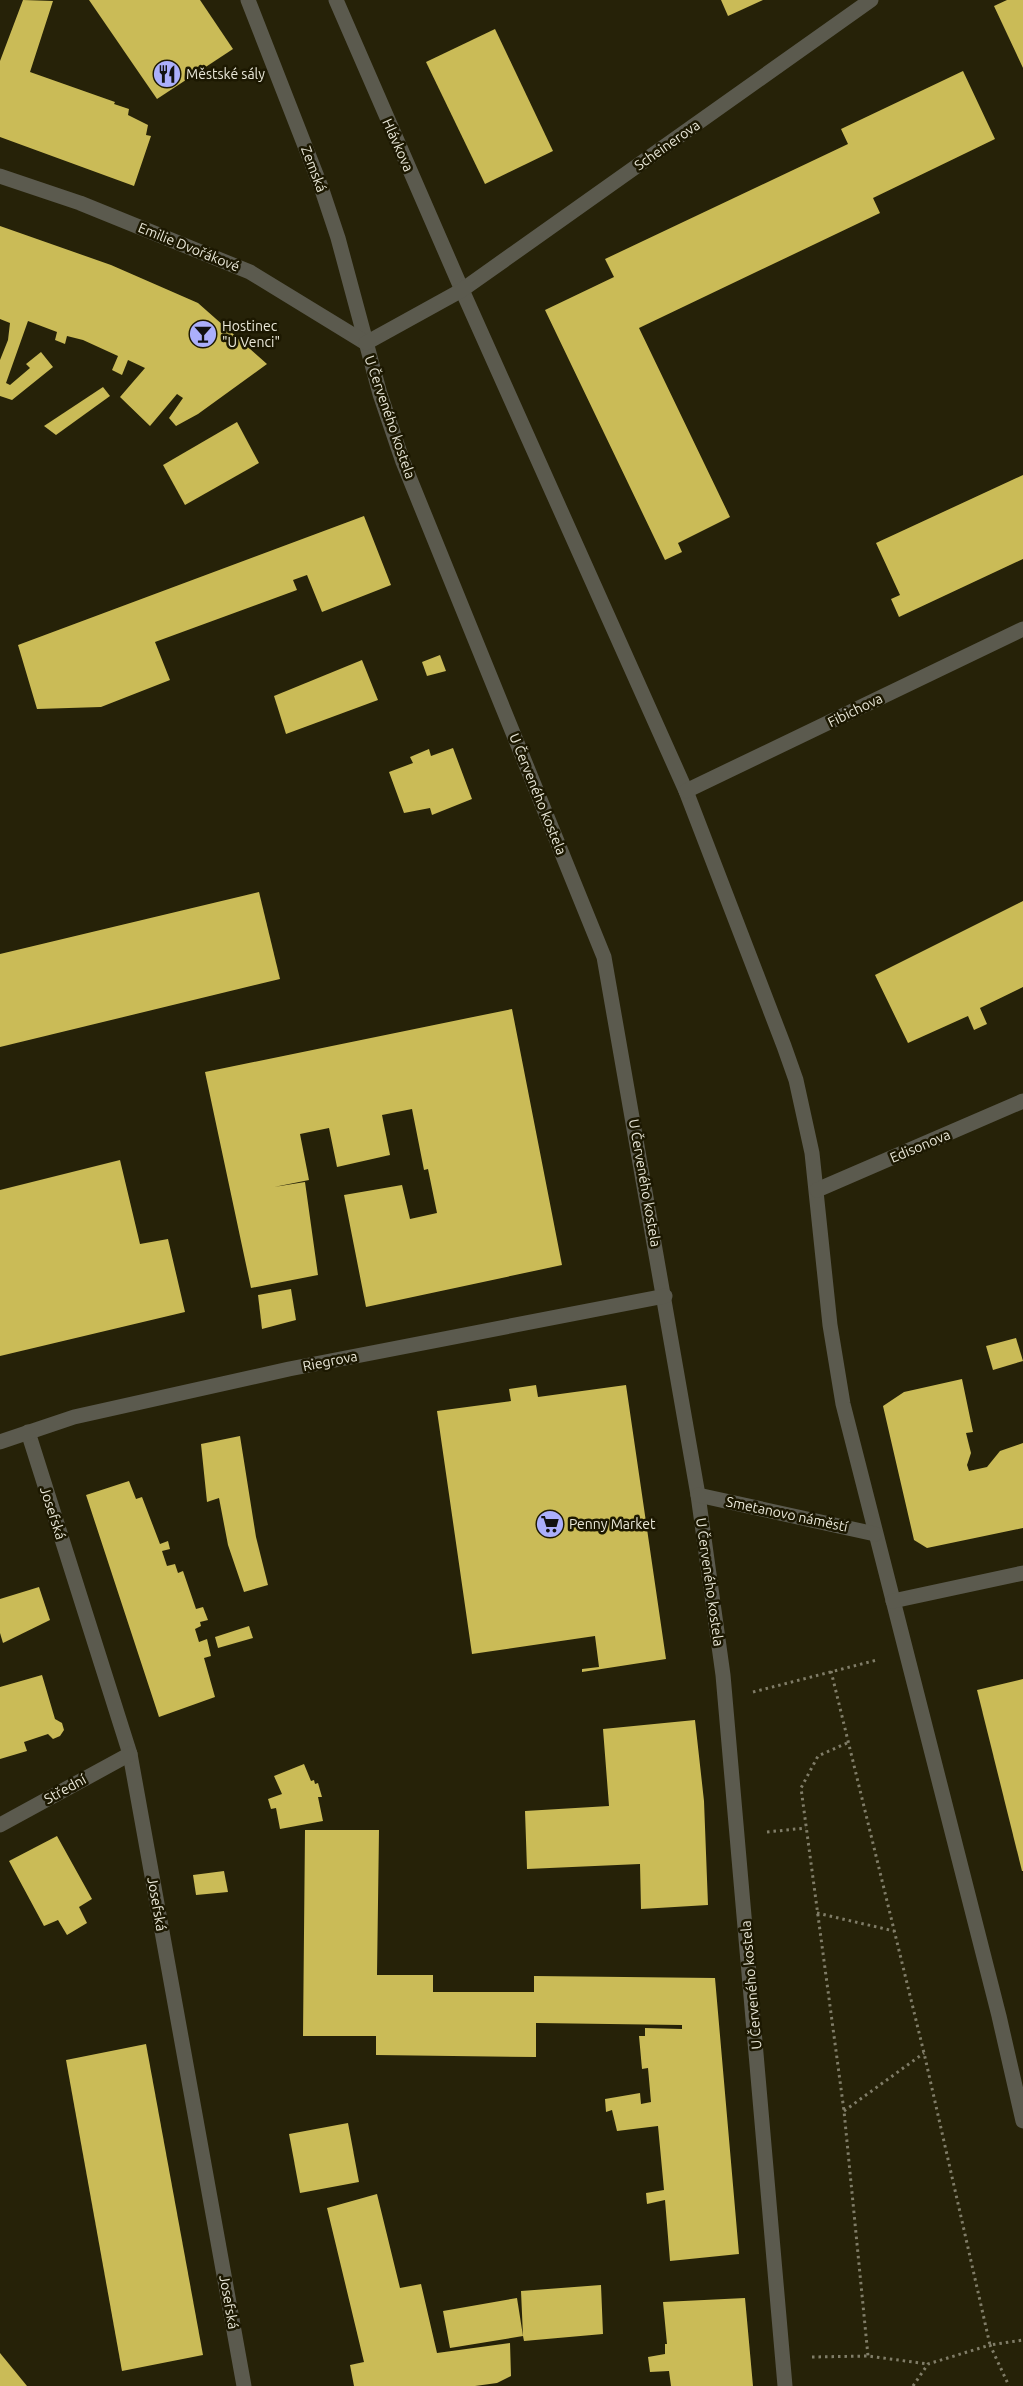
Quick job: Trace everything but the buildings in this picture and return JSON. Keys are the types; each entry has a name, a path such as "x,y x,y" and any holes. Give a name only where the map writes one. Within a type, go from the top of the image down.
{"street":[{"name":"Zemská","path":"248,0 321,187 338,238 366,343"},
{"name":"Hlávkova","path":"336,0 462,290"},
{"name":"Scheinerova","path":"462,290 871,0"},
{"name":"Emilie Dvořákové","path":"0,176 80,203 250,272 366,343"},
{"name":"U Červeného kostela","path":"462,290 366,343 380,394 404,462 604,958 665,1296 698,1495 723,1675 786,2386"},
{"path":"462,290 686,791 793,1072 812,1153 834,1358 843,1404 1023,2120"},
{"name":"Fibichova","path":"686,791 1023,629"},
{"name":"Edisonova","path":"817,1190 1023,1101"},
{"name":"Riegrova","path":"0,1442 74,1417 289,1369 665,1296"},
{"name":"Josefská","path":"28,1432 130,1754 244,2386"},
{"name":"Smetanovo náměstí","path":"698,1495 875,1534"},
{"path":"893,1600 1023,1573"},
{"name":"Střední","path":"0,1825 130,1754"}],"path":[{"path":"725,1699 907,1653"},
{"path":"830,1671 924,2053 990,2345 1009,2386"},
{"path":"848,1743 818,1756 801,1788 844,2111 868,2356"},
{"path":"738,1835 806,1828"},
{"path":"818,1913 894,1931"},
{"path":"844,2111 924,2053"},
{"path":"784,2358 868,2356 928,2364 990,2345 1023,2340"},
{"path":"913,2386 928,2364"}],"place":[{"name":"Městské sály","path":"167,74"},
{"name":"Hostinec \"U Venci\"","path":"203,334"},
{"name":"Penny Market","path":"550,1524"}]}
